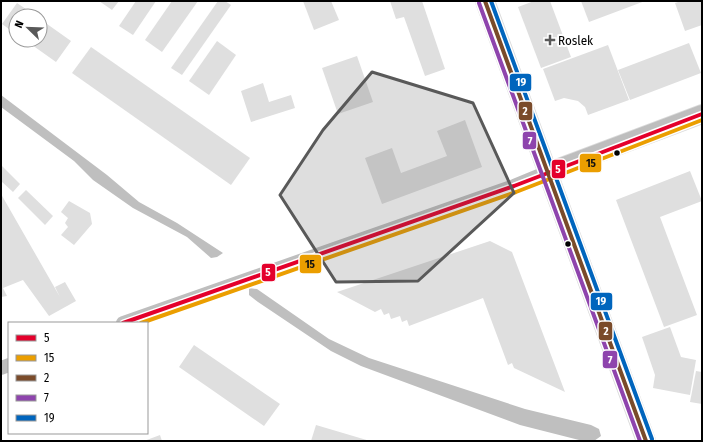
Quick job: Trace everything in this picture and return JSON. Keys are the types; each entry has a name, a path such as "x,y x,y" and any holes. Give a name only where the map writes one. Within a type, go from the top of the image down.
{"main road":[{"path":"485,1 646,441"},
{"path":"548,172 702,114"}],"street":[{"path":"125,322 514,186 548,172"}],"highlighted area":[{"path":"372,72 473,103 514,193 418,281 336,282 280,195 323,130"}],"shaded area":[{"path":"1,95 107,175 139,202 177,223 223,253 217,257 211,258 187,237 133,208 93,180 74,161 1,107"},
{"path":"249,288 257,289 329,339 369,358 525,409 591,425 599,429 601,436 594,441 583,441 520,425 361,366 331,351 258,302 249,295"}],"building":[{"path":"99,1 119,1 112,10"},
{"path":"136,1 156,1 133,35 119,26"},
{"path":"172,1 198,1 162,52 145,40"},
{"path":"218,1 225,1 231,5 182,75 171,68"},
{"path":"303,1 331,1 339,20 314,30"},
{"path":"390,1 422,1 445,69 425,76 404,17 396,19"},
{"path":"534,1 550,1 571,57 541,68 518,7"},
{"path":"581,1 645,1 589,22"},
{"path":"681,1 702,1 702,25 685,31 675,3"},
{"path":"17,3 24,8 13,8"},
{"path":"8,16 8,28 2,24"},
{"path":"48,25 71,41 56,62 36,48 48,48"},
{"path":"217,41 236,55 209,95 189,81"},
{"path":"689,43 701,73 630,100 618,70"},
{"path":"608,45 629,100 588,115 585,107 578,101 564,98 555,101 543,69"},
{"path":"91,47 250,158 231,185 72,73"},
{"path":"357,56 373,102 338,114 322,68"},
{"path":"263,83 269,102 291,95 295,108 251,122 241,91"},
{"path":"465,120 482,167 382,204 365,158 392,148 401,173 447,156 437,131"},
{"path":"1,165 20,184 13,192 1,181"},
{"path":"690,171 702,201 660,217 697,315 664,327 616,200"},
{"path":"26,190 53,216 45,225 18,198"},
{"path":"1,194 60,297 55,287 65,282 76,301 49,316 23,280 3,288 7,296 1,297"},
{"path":"69,201 90,213 92,224 74,245 61,235 68,227 65,223 68,218 61,212"},
{"path":"490,241 512,252 565,392 514,368 512,363 508,365 483,298 409,326 407,320 402,322 400,316 391,319 389,313 384,315 381,309 375,312 337,292"},
{"path":"670,327 681,357 696,360 690,395 653,388 655,375 642,337"},
{"path":"194,345 280,404 264,426 179,367"},
{"path":"696,371 702,372 702,404 690,402"},
{"path":"316,425 370,441 311,441"},
{"path":"160,435 162,441 144,441"}],"transit line":[{"name":"2","path":"485,1 646,441"},
{"name":"19","path":"491,1 652,439"},
{"name":"7","path":"479,3 640,441"},
{"name":"5","path":"126,322 514,186 702,114"},
{"name":"15","path":"144,322 516,192 702,120"}],"place":[{"name":"Roslek","path":"550,40"}]}
